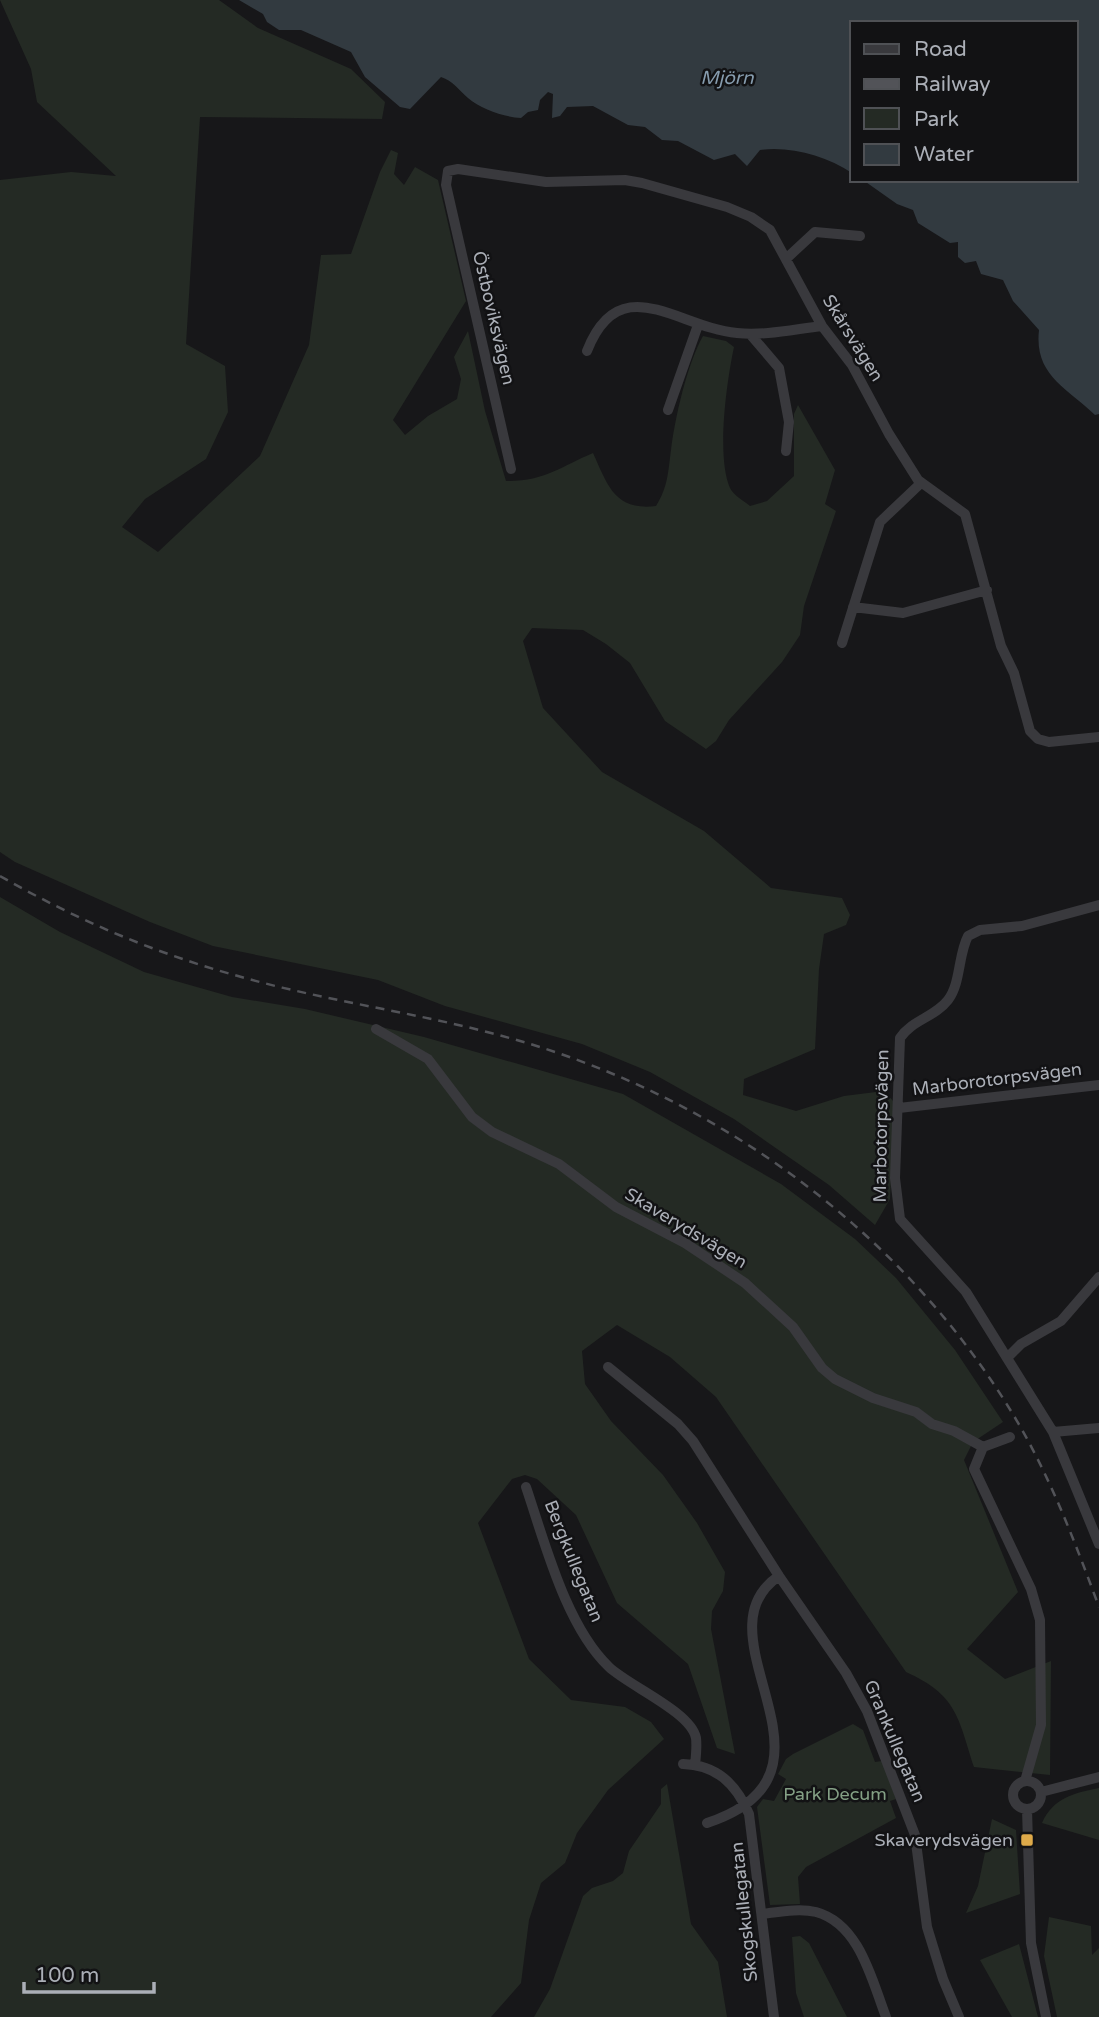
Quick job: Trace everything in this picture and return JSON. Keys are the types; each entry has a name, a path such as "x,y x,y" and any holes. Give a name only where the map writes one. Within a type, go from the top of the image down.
{"street":[{"name":"Skårsvägen","path":"446,174 452,169 458,169 546,182 625,180 642,183 727,207 751,217 776,238 822,326 852,365 889,434 921,483 965,514 1001,646 1014,673 1033,736 1049,742 1099,737"},
{"name":"Östboviksvägen","path":"446,174 471,299 511,469"},
{"path":"787,258 815,232 860,236"},
{"path":"587,351 596,328 616,312 632,306 666,310 698,325 750,334 822,326"},
{"path":"668,410 698,325"},
{"path":"750,334 779,368 789,422 786,451"},
{"path":"842,643 883,516 921,483"},
{"path":"853,607 903,613 987,590"},
{"name":"Marbotorpsvägen","path":"1099,905 1022,926 980,930 968,936 950,996 942,1006 911,1025 900,1038 895,1178 900,1219 966,1292 1008,1357 1053,1432 1099,1544"},
{"name":"Skaverydsvägen","path":"376,1028 428,1059 472,1117 492,1132 559,1164 616,1207 685,1243 745,1283 793,1327 822,1368 835,1380 854,1391 916,1412 932,1424 954,1431 983,1447"},
{"name":"Marborotorpsvägen","path":"899,1108 1099,1085"},
{"path":"1008,1357 1021,1344 1061,1321 1099,1276"},
{"name":"Grankullegatan","path":"608,1367 678,1424 693,1441 779,1576 846,1672 867,1711 915,1835 927,1927 943,1979 960,2017"},
{"path":"1053,1432 1099,1428"},
{"path":"1010,1437 983,1447 974,1469 1031,1589 1042,1639 1041,1725 1025,1781"},
{"name":"Bergkullegatan","path":"526,1487 563,1590 589,1642 609,1667 687,1722 696,1738 689,1765"},
{"path":"745,1804 763,1789 775,1764 774,1736 752,1619 758,1599 779,1576"},
{"name":"Skogskullegatan","path":"689,1765 719,1773 737,1791 745,1804 753,1830 774,2017"},
{"path":"1041,1792 1099,1777"},
{"path":"1025,1781 1035,1783 1041,1792 1038,1804 1027,1809 1017,1804 1013,1794 1018,1784 1025,1781"},
{"name":"Skogskullegatan","path":"707,1823 723,1818 745,1804"},
{"path":"1027,1809 1031,1943 1046,2017"},
{"path":"762,1914 817,1912 844,1929 860,1950 886,2017"}],"green space":[{"path":"0,0 219,0 258,28 351,69 385,102 382,119 200,117 186,344 225,366 228,412 206,459 145,499 122,527 158,552 260,456 309,345 321,255 351,254 380,172 391,150 398,153 394,174 404,185 415,167 438,180 466,301 393,420 405,435 428,416 457,399 461,379 454,357 468,331 485,411 506,481 542,476 593,453 609,486 622,500 642,507 656,506 667,479 682,392 703,336 726,341 734,347 726,398 724,457 730,488 750,506 767,501 794,476 794,414 798,405 835,470 825,504 836,511 804,606 800,635 782,662 729,720 716,741 706,749 665,721 630,663 583,630 532,628 523,641 543,708 602,772 704,831 771,888 842,898 850,915 846,925 824,934 819,969 815,1049 744,1079 743,1095 796,1111 844,1096 884,1091 894,1102 890,1199 875,1225 829,1185 734,1119 650,1072 582,1044 445,1006 378,980 213,946 150,922 15,862 0,852 0,180 71,172 116,176 37,102 31,69"},
{"path":"0,897 60,932 144,972 232,997 305,1009 424,1037 623,1094 781,1184 855,1239 896,1278 955,1350 1003,1422 973,1442 964,1460 1018,1592 967,1649 1005,1679 1051,1661 1050,1775 974,1767 953,1709 936,1690 906,1672 716,1397 670,1357 617,1325 582,1351 585,1384 611,1421 663,1475 697,1523 725,1572 723,1591 712,1611 711,1629 735,1754 717,1748 688,1664 617,1603 576,1515 537,1479 525,1475 512,1479 478,1523 529,1659 571,1700 625,1707 651,1722 664,1739 608,1790 577,1833 565,1863 541,1883 529,1920 521,1983 491,2017 0,2017"},
{"name":"Park Decum","path":"853,1724 863,1730 875,1762 882,1761 896,1799 890,1801 896,1818 806,1867 798,1877 800,1904 770,1905 757,1807 763,1799 774,1801 786,1779 778,1774 786,1759"},
{"path":"667,1784 691,1924 718,1962 727,2017 534,2017 550,1989 583,1896 592,1888 613,1881 623,1873 629,1851 661,1804 661,1789"},
{"path":"1099,1788 1099,1840 1042,1823 1058,1802"},
{"path":"992,1819 1016,1830 1020,1894 966,1913 978,1886"},
{"path":"1049,1917 1091,1926 1092,1955 1099,1948 1099,2017 1057,2017 1044,1956"},
{"path":"800,1936 809,1943 847,2017 804,2017 796,1993 792,1937"},
{"path":"1019,1944 1038,2017 1012,2017 980,1960"}],"water":[{"name":"Mjörn","path":"239,0 1099,0 1099,414 1095,415 1054,379 1042,358 1039,330 1013,301 1003,280 981,274 976,261 965,263 958,257 958,242 950,243 918,223 913,210 897,204 866,182 1078,182 1078,21 850,21 850,172 820,157 796,151 760,150 747,166 735,154 714,160 678,141 662,140 645,127 628,125 593,106 567,107 560,116 552,118 553,94 548,92 540,100 538,110 528,112 521,118 479,106 441,77 410,109 400,107 365,77 351,52 301,30 279,30 267,22 263,14"}],"railway":[{"path":"0,876 57,907 116,934 207,967 301,992 491,1033 570,1057 647,1089 721,1128 790,1173 855,1225 914,1283 967,1347 1014,1416 1039,1462 1099,1607"}],"place":[{"name":"Skaverydsvägen","path":"1027,1840"}]}
